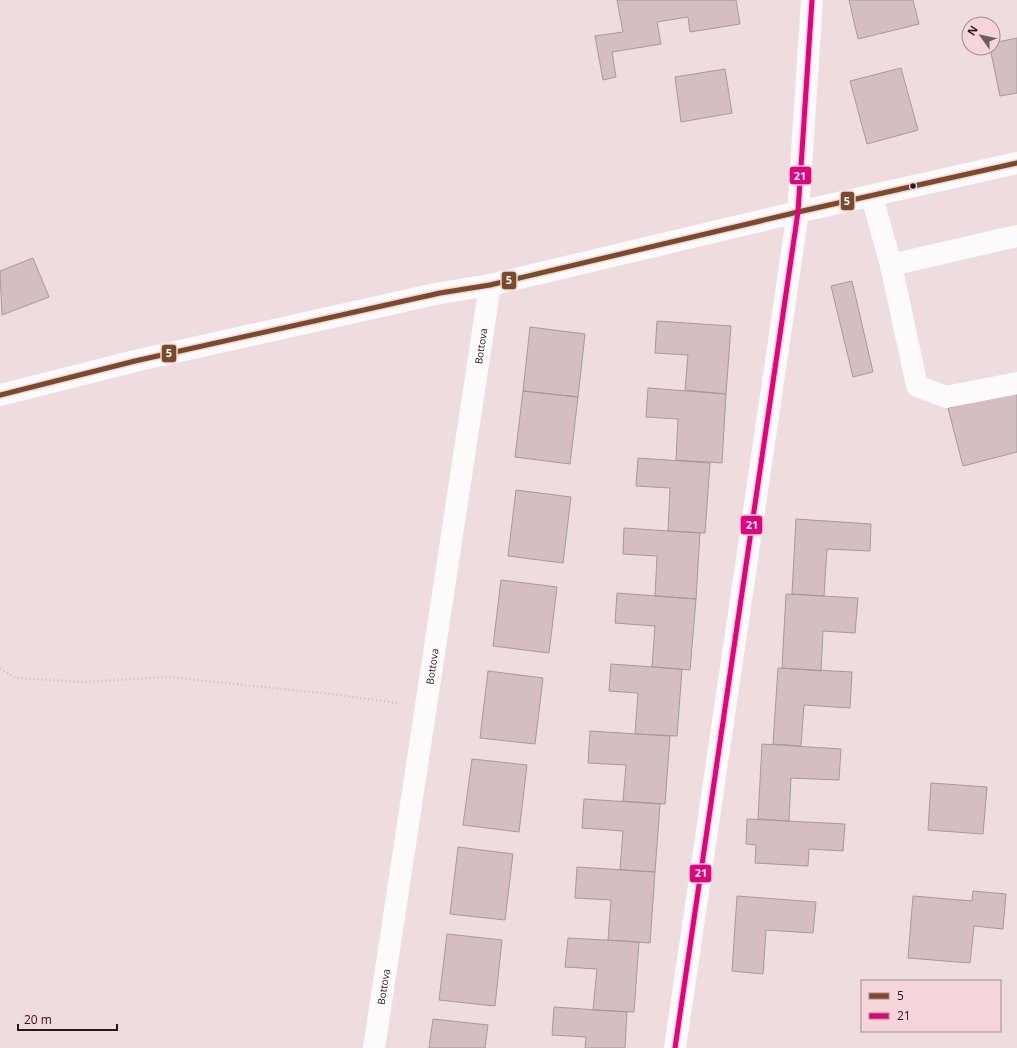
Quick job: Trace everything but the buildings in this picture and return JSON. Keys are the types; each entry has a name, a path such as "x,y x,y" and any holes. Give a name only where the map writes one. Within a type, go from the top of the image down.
{"street":[{"path":"675,1048 798,212 812,0"},
{"path":"0,395 135,361 440,293 490,285 798,212 872,197 1017,163"},
{"path":"872,197 891,265 917,386 946,397 1017,383"},
{"path":"891,265 1017,236"},
{"name":"Bottova","path":"374,1048 490,285"}],"path":[{"path":"0,669 16,678 83,682 168,676 331,694 426,707"}],"transit line":[{"name":"21","path":"675,1048 798,212 812,0"},
{"name":"5","path":"0,395 135,361 440,293 490,285 798,212 1017,163"}]}
